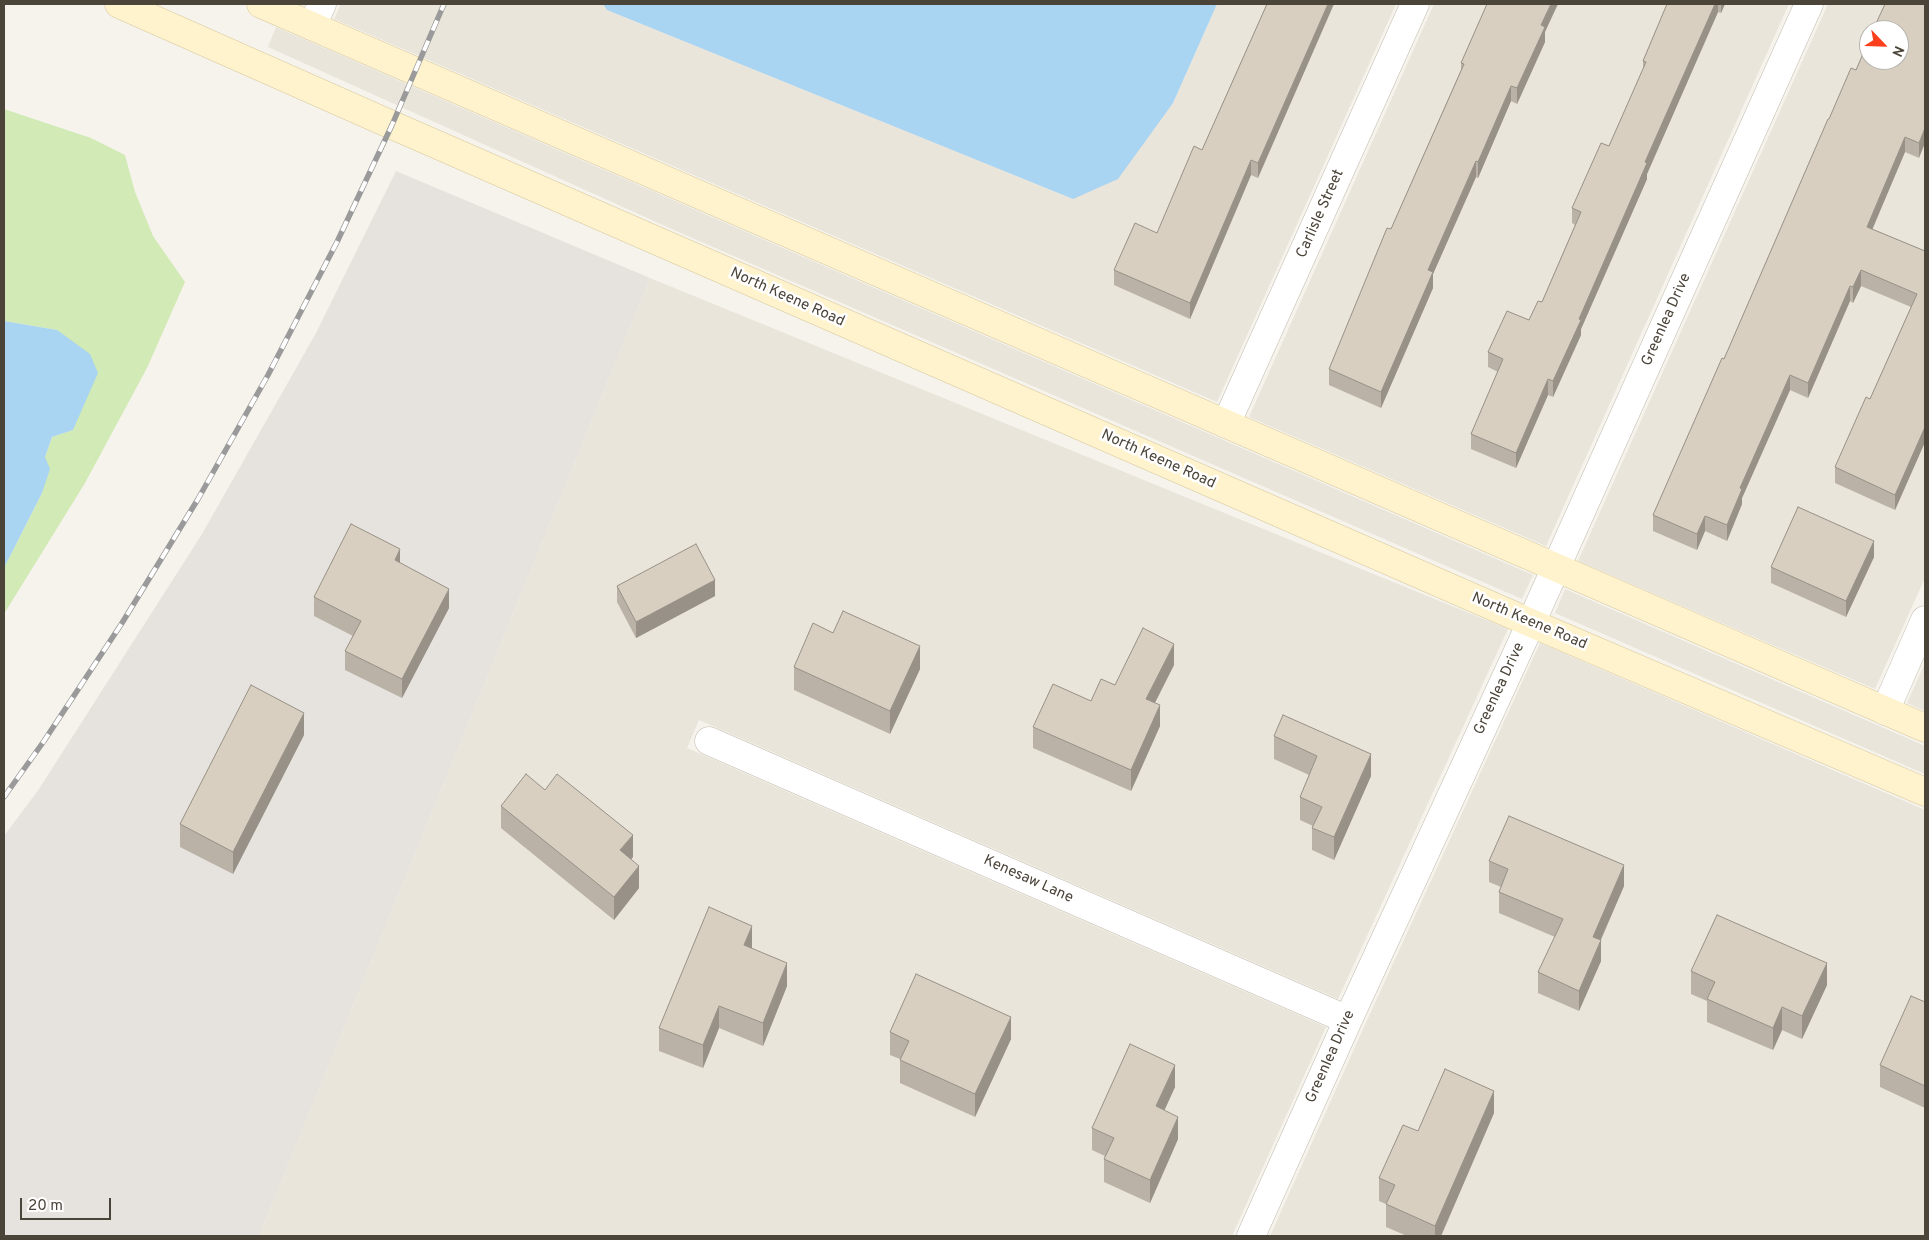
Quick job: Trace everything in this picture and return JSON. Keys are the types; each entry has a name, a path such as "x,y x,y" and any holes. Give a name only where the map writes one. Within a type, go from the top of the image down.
{"main road":[{"name":"North Keene Road","path":"119,4 1531,622 1925,792"},
{"path":"261,4 317,15 416,72 1925,728"}],"street":[{"name":"Carlisle Street","path":"1226,424 1415,4"},
{"name":"Greenlea Drive","path":"1251,1236 1531,622 1809,4"},
{"path":"1885,711 1925,620"},
{"name":"Kenesaw Lane","path":"709,741 1348,1020"}],"shaded area":[{"path":"341,4 603,4 607,10 1073,199 1173,103 1217,4 1396,4 1217,402 334,19"},
{"path":"1434,4 1789,4 1546,546 1249,417"},
{"path":"1828,4 1925,4 1925,578 1875,689 1578,561"},
{"path":"276,27 1533,575 1522,599 674,230 268,47"},
{"path":"396,171 650,278 259,1236 4,1236 4,836 39,789 202,534 316,333"},
{"path":"650,278 1508,629 1338,999 699,720 687,748 1326,1027 1232,1236 259,1236"},
{"path":"1565,589 1925,746 1925,774 1555,613"},
{"path":"1540,643 1925,810 1925,1236 1270,1236"},
{"path":"1925,663 1925,711 1907,703"}],"green space":[{"path":"4,109 91,138 125,155 135,192 153,236 185,282 147,368 85,483 4,614 4,568 42,493 45,457 52,437 73,430 57,330 4,321"}],"water":[{"path":"603,4 1217,4 1173,103 1118,179 1073,199 607,10"},
{"path":"4,321 57,330 90,354 98,373 73,430 52,437 45,457 50,469 42,493 4,568"}],"building":[{"path":"1267,4 1328,4 1258,163 1251,160 1190,303 1114,270 1135,223 1157,233 1194,146 1202,150"},
{"path":"1487,4 1551,4 1541,25 1545,27 1517,88 1511,86 1428,270 1433,272 1381,392 1329,369 1387,228 1391,229 1464,64 1461,63"},
{"path":"1667,4 1715,4 1645,162 1647,163 1579,319 1581,320 1553,381 1548,379 1516,453 1471,434 1503,359 1488,352 1507,311 1529,320 1538,301 1542,302 1581,212 1572,208 1601,143 1609,146 1646,62 1643,61"},
{"path":"1885,4 1925,4 1925,128 1919,143 1905,137 1867,227 1925,251 1925,427 1895,495 1835,467 1866,397 1870,399 1917,294 1861,270 1853,287 1850,286 1808,383 1790,375 1740,488 1742,489 1727,525 1705,516 1697,534 1653,515 1722,358 1724,359 1851,68 1856,70 1859,63 1859,70 1909,70 1909,20 1878,20"},
{"path":"1798,507 1874,541 1846,601 1771,567"},
{"path":"351,524 400,549 395,560 449,589 402,679 345,651 361,621 314,597"},
{"path":"696,544 715,580 636,622 617,586"},
{"path":"843,611 920,646 890,711 794,667 813,623 833,633"},
{"path":"1143,628 1174,644 1146,699 1160,705 1131,770 1033,727 1053,684 1091,701 1101,679 1115,685"},
{"path":"251,685 304,713 233,852 180,824"},
{"path":"1283,715 1371,754 1334,837 1312,828 1322,807 1300,797 1317,756 1274,736"},
{"path":"526,774 545,790 557,774 633,835 620,850 639,866 614,897 501,806"},
{"path":"1509,816 1624,865 1593,937 1601,940 1579,991 1538,972 1563,919 1499,892 1508,869 1489,861"},
{"path":"709,907 752,926 744,945 787,963 763,1023 719,1006 703,1045 659,1028"},
{"path":"1717,915 1827,963 1802,1016 1782,1007 1773,1028 1707,999 1715,982 1691,971"},
{"path":"916,974 1011,1017 975,1094 900,1060 909,1041 890,1032"},
{"path":"1911,996 1925,1002 1925,1086 1880,1065"},
{"path":"1130,1044 1175,1065 1156,1106 1178,1117 1150,1180 1104,1159 1114,1138 1092,1128"},
{"path":"1445,1069 1494,1091 1435,1226 1386,1204 1395,1185 1379,1178 1403,1125 1418,1131"}],"railway":[{"path":"4,797 44,741 122,623 198,499 268,375 337,242 392,125 444,4"}]}
